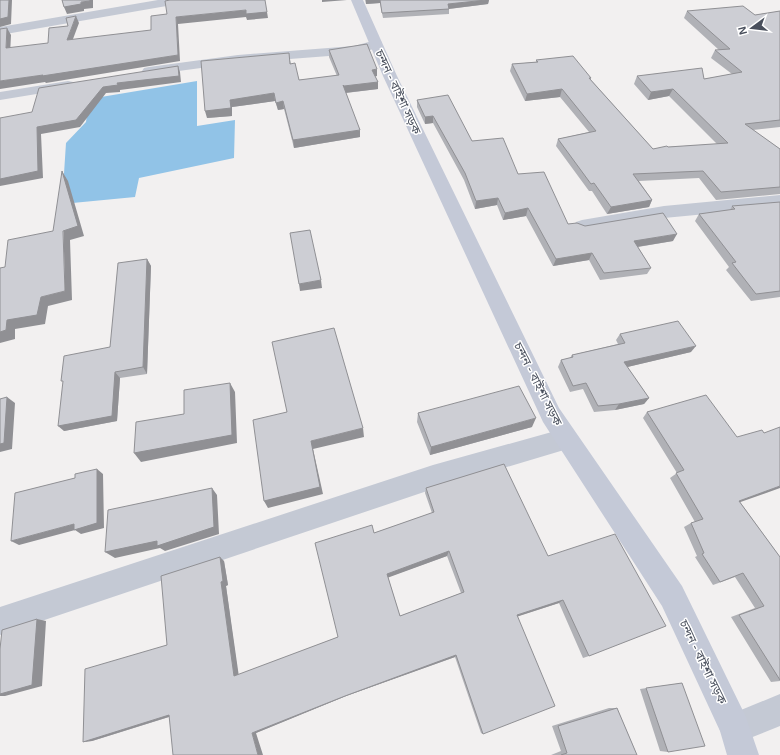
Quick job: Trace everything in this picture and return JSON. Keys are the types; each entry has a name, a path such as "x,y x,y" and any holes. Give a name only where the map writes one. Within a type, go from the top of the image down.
{"main road":[{"name":"চন্দন - বাইশা সড়ক","path":"357,0 376,44 551,415 672,596 739,742"}],"street":[{"path":"0,31 178,0"},
{"path":"134,74 238,58 355,50 376,44"},
{"path":"0,96 84,82"},
{"path":"582,226 664,212 780,201"},
{"path":"0,620 433,477 566,439"},
{"path":"739,742 780,710"}],"water":[{"path":"197,81 197,126 235,120 234,158 139,178 135,197 62,204 66,143 86,122 89,99"}],"building":[{"path":"0,0 9,0 8,17 0,19"},
{"path":"62,0 90,0 90,1 64,7"},
{"path":"265,0 267,12 246,14 246,10 176,17 178,55 0,81 0,29 7,28 6,48 48,43 49,28 68,26 66,18 76,16 67,40 151,30 151,16 167,14 165,1"},
{"path":"380,0 486,0 448,4 449,9 382,13"},
{"path":"743,6 755,15 780,11 780,120 745,124 780,149 780,187 721,192 703,171 633,174 652,200 611,207 594,183 591,184 558,139 596,131 562,89 527,94 512,64 538,62 536,60 573,56 591,78 589,78 653,149 667,146 728,143 673,89 651,92 637,76 702,68 704,79 742,72 715,50 730,49 687,11"},
{"path":"367,44 377,69 372,70 378,82 343,85 360,130 293,140 283,101 276,103 274,93 230,100 231,108 205,111 201,61 289,53 290,64 295,63 299,80 339,75 329,50"},
{"path":"178,66 179,76 117,83 118,85 103,87 76,120 37,127 38,171 0,179 0,118 32,112 39,88"},
{"path":"448,95 472,141 503,138 518,174 544,172 568,224 577,223 585,226 663,213 677,234 634,241 651,268 604,273 592,253 556,259 528,208 505,213 498,198 476,201 465,173 433,116 425,117 417,100"},
{"path":"62,171 78,226 63,231 65,291 41,297 37,315 7,320 6,330 0,332 0,268 5,267 8,240 53,231"},
{"path":"780,202 780,291 756,294 732,263 736,262 699,214 735,209 732,206"},
{"path":"310,230 321,280 299,284 290,233"},
{"path":"147,259 143,367 115,372 112,416 58,426 64,356 110,347 118,263"},
{"path":"678,321 696,346 624,362 649,398 619,404 598,406 586,383 573,386 561,360 573,357 572,355 625,343 620,334"},
{"path":"334,328 363,428 311,441 320,487 264,501 253,420 287,412 272,342"},
{"path":"230,383 232,435 134,453 136,422 184,414 184,390"},
{"path":"519,386 536,418 431,447 418,413"},
{"path":"706,395 737,437 762,430 764,433 780,427 780,486 739,501 780,557 780,680 739,615 764,606 743,573 720,582 702,554 704,553 691,523 703,519 676,473 684,470 647,412"},
{"path":"7,397 4,443 0,444 0,399"},
{"path":"504,464 548,556 615,534 666,626 589,656 563,600 517,615 555,706 483,734 456,655 345,696 252,733 258,755 173,755 169,715 83,742 85,669 167,645 161,576 220,557 223,581 221,582 234,676 338,637 315,543 372,525 374,533 434,512 426,488","holes":["449,551 464,592 400,616 387,574"]},
{"path":"97,469 97,523 74,530 74,524 11,541 15,493 75,478 75,474"},
{"path":"212,488 214,527 157,546 157,541 105,552 108,510"},
{"path":"37,619 32,685 0,694 0,649 2,630"},
{"path":"682,683 705,746 668,752 646,688"},
{"path":"617,708 637,755 561,755 567,753 558,726"}]}
